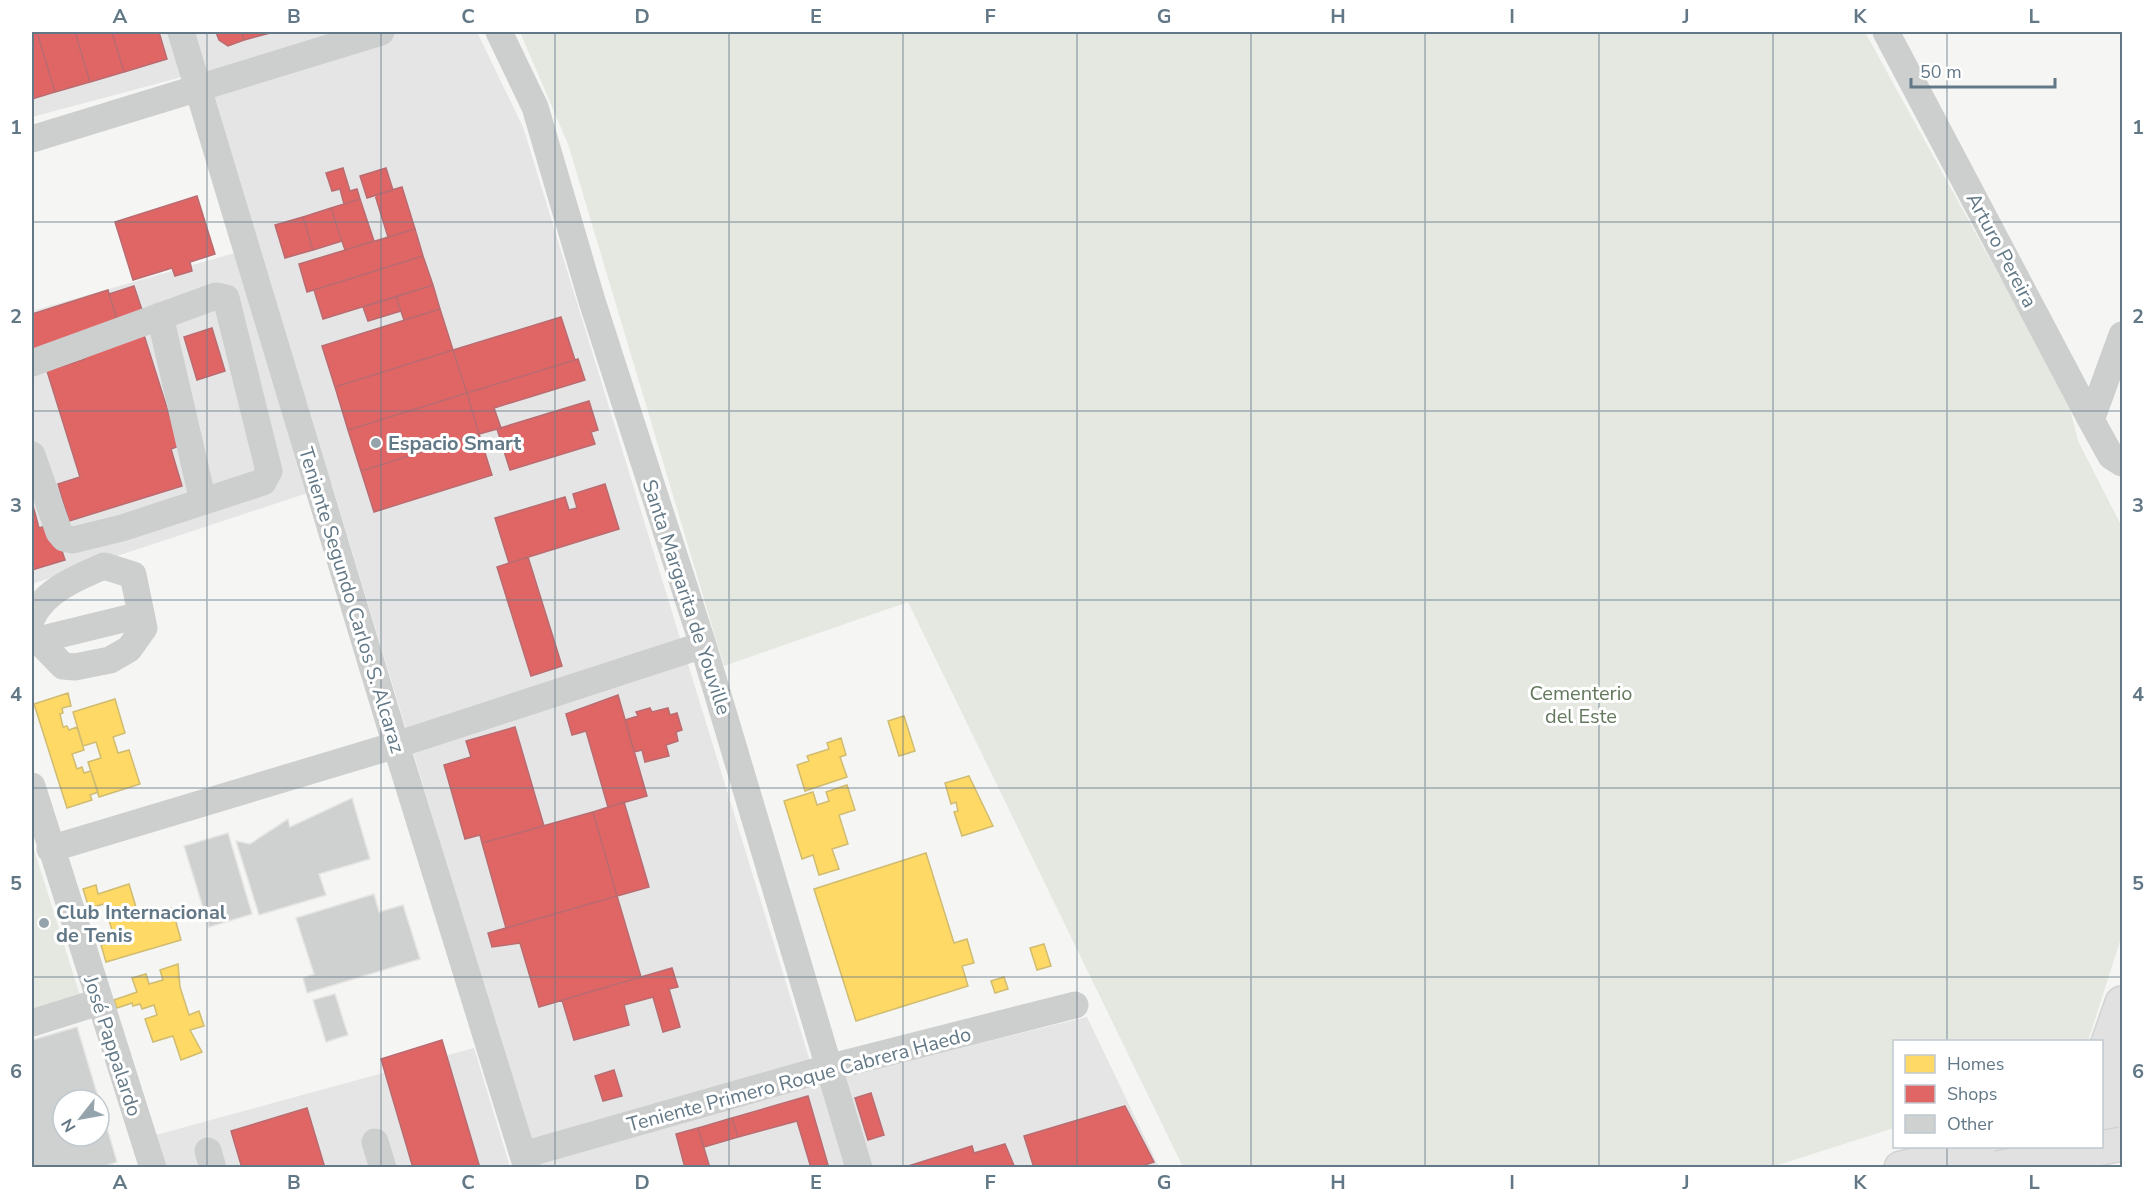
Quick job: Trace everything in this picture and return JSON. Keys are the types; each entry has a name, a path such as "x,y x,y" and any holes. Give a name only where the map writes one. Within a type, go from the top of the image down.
{"main road":[{"path":"2103,1124 2116,1078 2122,1004"},
{"path":"2103,1148 2122,1144"},
{"path":"1901,1167 1990,1148"},
{"path":"2057,1167 2065,1148"},
{"path":"2087,1167 2094,1148"},
{"path":"1998,1167 2100,1148"}],"street":[{"name":"Teniente Segundo Carlos S. Alcaraz","path":"181,32 396,745 525,1161"},
{"path":"32,139 381,32"},
{"name":"Santa Margarita de Youville","path":"500,32 535,107 592,302 704,645 860,1167"},
{"name":"Arturo Pereira","path":"1887,32 2110,456 2122,463"},
{"path":"32,363 216,296 226,298 269,471 263,482 122,528 73,540 64,538 59,532 32,455"},
{"path":"160,316 203,501"},
{"path":"2091,420 2122,335"},
{"path":"122,528 133,575 140,615 144,628 129,649 110,660 75,668 63,666 34,630 36,609 54,592 104,566 133,575"},
{"path":"34,630 140,615"},
{"path":"50,849 396,745 704,645"},
{"name":"José Pappalardo","path":"32,786 50,849 153,1167"},
{"path":"32,1023 99,1002"},
{"name":"Teniente Primero Roque Cabrera Haedo","path":"525,1161 831,1067 1075,1005"},
{"path":"375,1142 383,1167"}],"shaded area":[{"path":"32,32 477,32 523,127 817,1084 1087,1017 1159,1167 539,1167 332,485 32,584 32,311 252,248 197,73 32,117"},
{"path":"474,1048 510,1167 166,1167 156,1135"}],"green space":[{"name":"Cementerio del Este","path":"520,32 1865,32 2068,401 2078,441 2122,527 2122,935 2088,1040 1893,1040 1893,1128 1772,1167 1183,1167 908,602 724,666 568,144"},
{"name":"Club Internacional de Tenis","path":"32,843 82,1002 32,1017"}],"building: Homes":[{"path":"68,693 71,706 62,708 63,713 60,714 63,727 67,726 69,730 77,727 84,750 72,754 77,769 82,767 84,773 91,771 98,792 90,795 92,800 67,808 34,704"},
{"path":"115,699 125,733 113,737 118,753 129,750 140,784 99,797 88,762 101,758 96,742 83,746 73,712"},
{"path":"904,716 915,751 899,756 888,721"},
{"path":"841,738 846,755 840,757 847,777 805,791 797,765 809,761 807,756 829,749 827,743"},
{"path":"969,776 993,826 962,836 954,812 958,811 956,802 951,804 945,783"},
{"path":"847,785 855,810 839,815 848,844 832,849 839,869 819,875 813,855 802,859 784,801 813,792 817,805 829,801 826,792"},
{"path":"926,853 954,943 967,939 974,963 962,966 968,986 856,1021 814,889"},
{"path":"129,884 139,917 172,908 181,940 106,962 101,945 115,940 104,904 89,908 83,889 96,885 98,894"},
{"path":"1044,944 1051,966 1037,970 1030,948"},
{"path":"178,964 180,987 189,1015 199,1011 204,1026 190,1030 202,1052 181,1060 173,1036 153,1042 145,1019 157,1015 154,1005 142,1009 140,1004 133,1006 132,1003 117,1008 114,1000 137,992 132,978 146,974 149,984 163,980 160,970"},
{"path":"1004,977 1008,989 995,993 991,981"}],"building: Shops":[{"path":"32,32 37,32 55,92 32,99"},
{"path":"37,32 75,32 90,82 55,92"},
{"path":"75,32 112,32 124,72 90,82"},
{"path":"112,32 159,32 167,59 124,72"},
{"path":"216,32 242,32 244,40 228,46 219,40"},
{"path":"242,32 274,32 244,40"},
{"path":"343,168 350,191 357,189 360,199 344,204 340,189 332,191 326,173"},
{"path":"386,168 393,190 367,198 360,176"},
{"path":"402,187 415,229 388,237 375,195"},
{"path":"197,196 215,254 190,262 192,271 175,276 172,268 133,280 115,222"},
{"path":"360,199 374,241 345,250 331,208"},
{"path":"331,208 342,241 313,250 303,217"},
{"path":"303,217 313,250 285,258 275,225"},
{"path":"415,229 423,256 307,292 299,264"},
{"path":"423,256 433,285 323,319 314,290"},
{"path":"433,285 440,309 404,320 396,297"},
{"path":"134,286 143,313 118,321 109,294"},
{"path":"108,290 118,323 32,350 32,314"},
{"path":"396,297 401,311 368,321 363,307"},
{"path":"440,309 453,350 335,387 322,346"},
{"path":"561,317 575,360 467,393 453,350"},
{"path":"212,328 225,371 197,380 184,337"},
{"path":"144,335 179,446 171,449 182,486 69,521 58,484 80,477 47,371 85,359 83,354"},
{"path":"453,350 467,393 348,430 335,387"},
{"path":"578,359 585,380 494,408 501,428 479,434 467,393"},
{"path":"467,393 479,434 361,471 348,430"},
{"path":"589,401 598,430 591,432 595,444 510,470 497,429"},
{"path":"479,434 492,475 374,512 361,471"},
{"path":"605,484 619,529 509,563 495,518 565,497 569,510 577,508 573,494"},
{"path":"32,502 39,528 53,524 65,560 32,570"},
{"path":"528,557 562,666 531,676 497,567"},
{"path":"618,695 647,796 608,807 586,731 572,735 566,714"},
{"path":"650,708 652,712 668,708 670,715 677,713 682,730 676,732 678,741 666,745 669,756 645,762 642,750 634,752 625,720 638,716 636,712"},
{"path":"515,727 544,826 482,843 480,835 465,839 444,765 471,757 466,741"},
{"path":"624,802 649,887 617,896 593,812"},
{"path":"593,812 617,896 506,928 482,843"},
{"path":"617,896 641,977 539,1007 520,943 492,947 488,933"},
{"path":"672,968 678,987 669,989 680,1027 663,1032 653,997 624,1005 629,1025 574,1040 562,1000"},
{"path":"442,1040 480,1168 413,1168 381,1059"},
{"path":"614,1070 622,1096 603,1101 595,1076"},
{"path":"871,1093 884,1135 868,1140 855,1098"},
{"path":"808,1096 828,1165 811,1168 797,1121 738,1137 732,1118"},
{"path":"1125,1106 1154,1162 1135,1168 1034,1168 1024,1136"},
{"path":"307,1108 325,1168 242,1168 231,1131"},
{"path":"732,1118 738,1137 704,1147 698,1128"},
{"path":"698,1128 710,1168 685,1168 676,1134"},
{"path":"1005,1144 1015,1168 902,1168 972,1146 974,1153"}],"building: Other":[{"path":"352,798 370,859 319,874 326,895 259,915 236,841 250,844 288,819 290,827"},
{"path":"228,833 252,914 209,927 184,846"},
{"path":"374,894 379,912 403,905 420,959 307,993 303,978 314,974 296,918"},
{"path":"335,994 348,1035 326,1042 313,1000"},
{"path":"77,1027 95,1088 51,1088 51,1148 111,1148 111,1142 117,1162 100,1168 32,1168 32,1040"}],"place":[{"name":"Espacio Smart","path":"376,443"},
{"name":"Club Internacional de Tenis","path":"44,923"}]}
